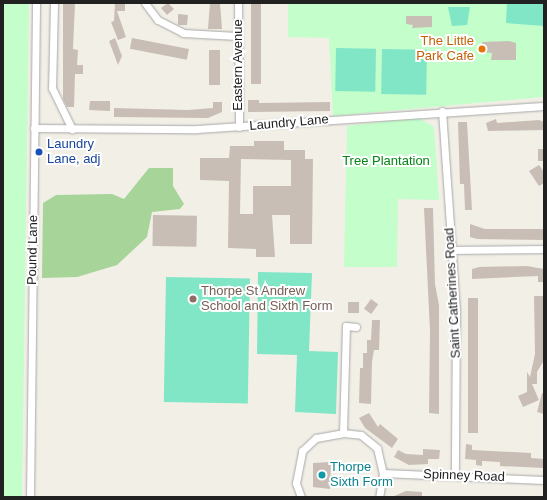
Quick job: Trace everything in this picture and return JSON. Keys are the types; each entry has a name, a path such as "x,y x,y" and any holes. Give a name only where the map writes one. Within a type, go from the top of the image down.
{"street":[{"name":"Pound Lane","path":"30,497 36,3"},
{"path":"54,3 52,88 72,128"},
{"path":"145,3 158,20 183,33 237,36"},
{"name":"Eastern Avenue","path":"238,3 237,36 239,127"},
{"name":"Laundry Lane","path":"34,128 239,127 442,111 544,106"},
{"name":"Saint Catherines Road","path":"442,111 456,313 455,475"},
{"path":"452,250 544,249"},
{"path":"343,433 343,325 356,327"},
{"path":"301,497 296,483 302,451 316,438 343,433 361,436 377,448 383,474 378,497"},
{"name":"Spinney Road","path":"383,474 455,475 544,480"}],"green space":[{"path":"3,3 29,3 22,497 3,497"},
{"path":"288,3 544,3 544,97 333,116 329,38 288,37"},
{"path":"507,3 544,3 544,26 506,23"},
{"path":"448,7 470,7 467,25 452,26"},
{"path":"336,48 376,49 375,92 335,91"},
{"path":"382,49 427,50 426,95 381,94"},
{"name":"Tree Plantation","path":"422,117 422,120 434,127 439,200 398,199 397,267 344,267 347,126"},
{"path":"149,168 173,168 173,186 184,204 180,209 152,212 147,237 117,265 77,277 42,278 43,203 56,195 112,194 124,199"},
{"path":"258,272 312,273 309,351 338,352 336,414 295,412 297,355 257,354"},
{"path":"166,277 250,278 248,403 164,402"}],"building":[{"path":"63,3 75,3 73,49 78,50 77,65 83,65 83,74 75,74 74,107 67,107 63,99"},
{"path":"115,3 125,3 125,11 117,11 126,37 118,40 111,22 114,21"},
{"path":"168,3 174,9 167,15 161,8"},
{"path":"210,3 220,3 222,29 208,29"},
{"path":"251,3 261,3 261,84 251,84"},
{"path":"178,14 188,15 187,25 178,25"},
{"path":"406,16 432,16 432,27 412,28 413,25 406,24"},
{"path":"115,38 122,56 118,65 109,41"},
{"path":"132,38 189,49 187,60 130,49"},
{"path":"509,41 516,43 516,60 491,60 492,53 481,52 482,42"},
{"path":"209,50 220,50 220,85 209,85"},
{"path":"248,100 259,100 259,103 330,102 330,111 248,112"},
{"path":"90,101 110,101 110,111 89,110"},
{"path":"213,102 222,102 222,112 208,118 114,117 114,108 188,110 213,108"},
{"path":"496,119 497,123 539,120 544,122 544,130 488,131 486,123"},
{"path":"458,122 467,122 472,210 465,210 464,184 460,184"},
{"path":"254,141 284,141 284,150 305,150 305,159 313,159 312,244 290,244 290,215 272,215 275,257 256,257 256,249 228,248 229,181 200,180 200,158 229,158 230,146 254,146","holes":["241,159 291,160 291,186 253,186 253,214 240,214"]},
{"path":"538,149 544,149 544,161 538,161"},
{"path":"539,165 544,172 544,183 539,186 529,171"},
{"path":"424,208 433,208 435,284 439,305 439,414 429,413 430,331"},
{"path":"153,215 197,216 196,247 152,246"},
{"path":"470,224 485,229 544,229 544,240 477,239 470,237"},
{"path":"527,266 544,269 544,282 538,282 538,276 472,279 472,269 479,267"},
{"path":"534,296 544,296 543,362 537,372 537,384 532,384 539,400 523,407 518,396 527,392 527,372 530,377 535,354"},
{"path":"468,298 478,298 478,433 468,433"},
{"path":"371,299 378,304 371,314 364,309"},
{"path":"348,302 359,302 359,313 348,313"},
{"path":"372,320 380,320 379,350 374,350 372,362 371,404 359,403 360,368 363,368 363,353 367,353 367,340 371,340"},
{"path":"542,393 544,393 544,414 537,412"},
{"path":"369,413 378,427 380,424 398,439 392,448 365,428 359,418"},
{"path":"466,444 472,445 472,450 531,453 531,458 544,459 544,468 500,466 500,462 482,461 482,466 476,465 476,460 465,459"},
{"path":"423,449 440,450 439,459 428,459 428,464 409,465 394,457 398,450 406,454 423,455"},
{"name":"Thorpe Sixth Form","path":"331,462 330,489 313,487 313,463"},
{"path":"406,491 422,492 422,497 392,497"}],"place":[{"name":"The Little Park Cafe","path":"482,49"},
{"name":"Laundry Lane, adj","path":"39,152"},
{"name":"Thorpe St Andrew School and Sixth Form","path":"193,299"},
{"name":"Thorpe Sixth Form","path":"322,475"}]}
